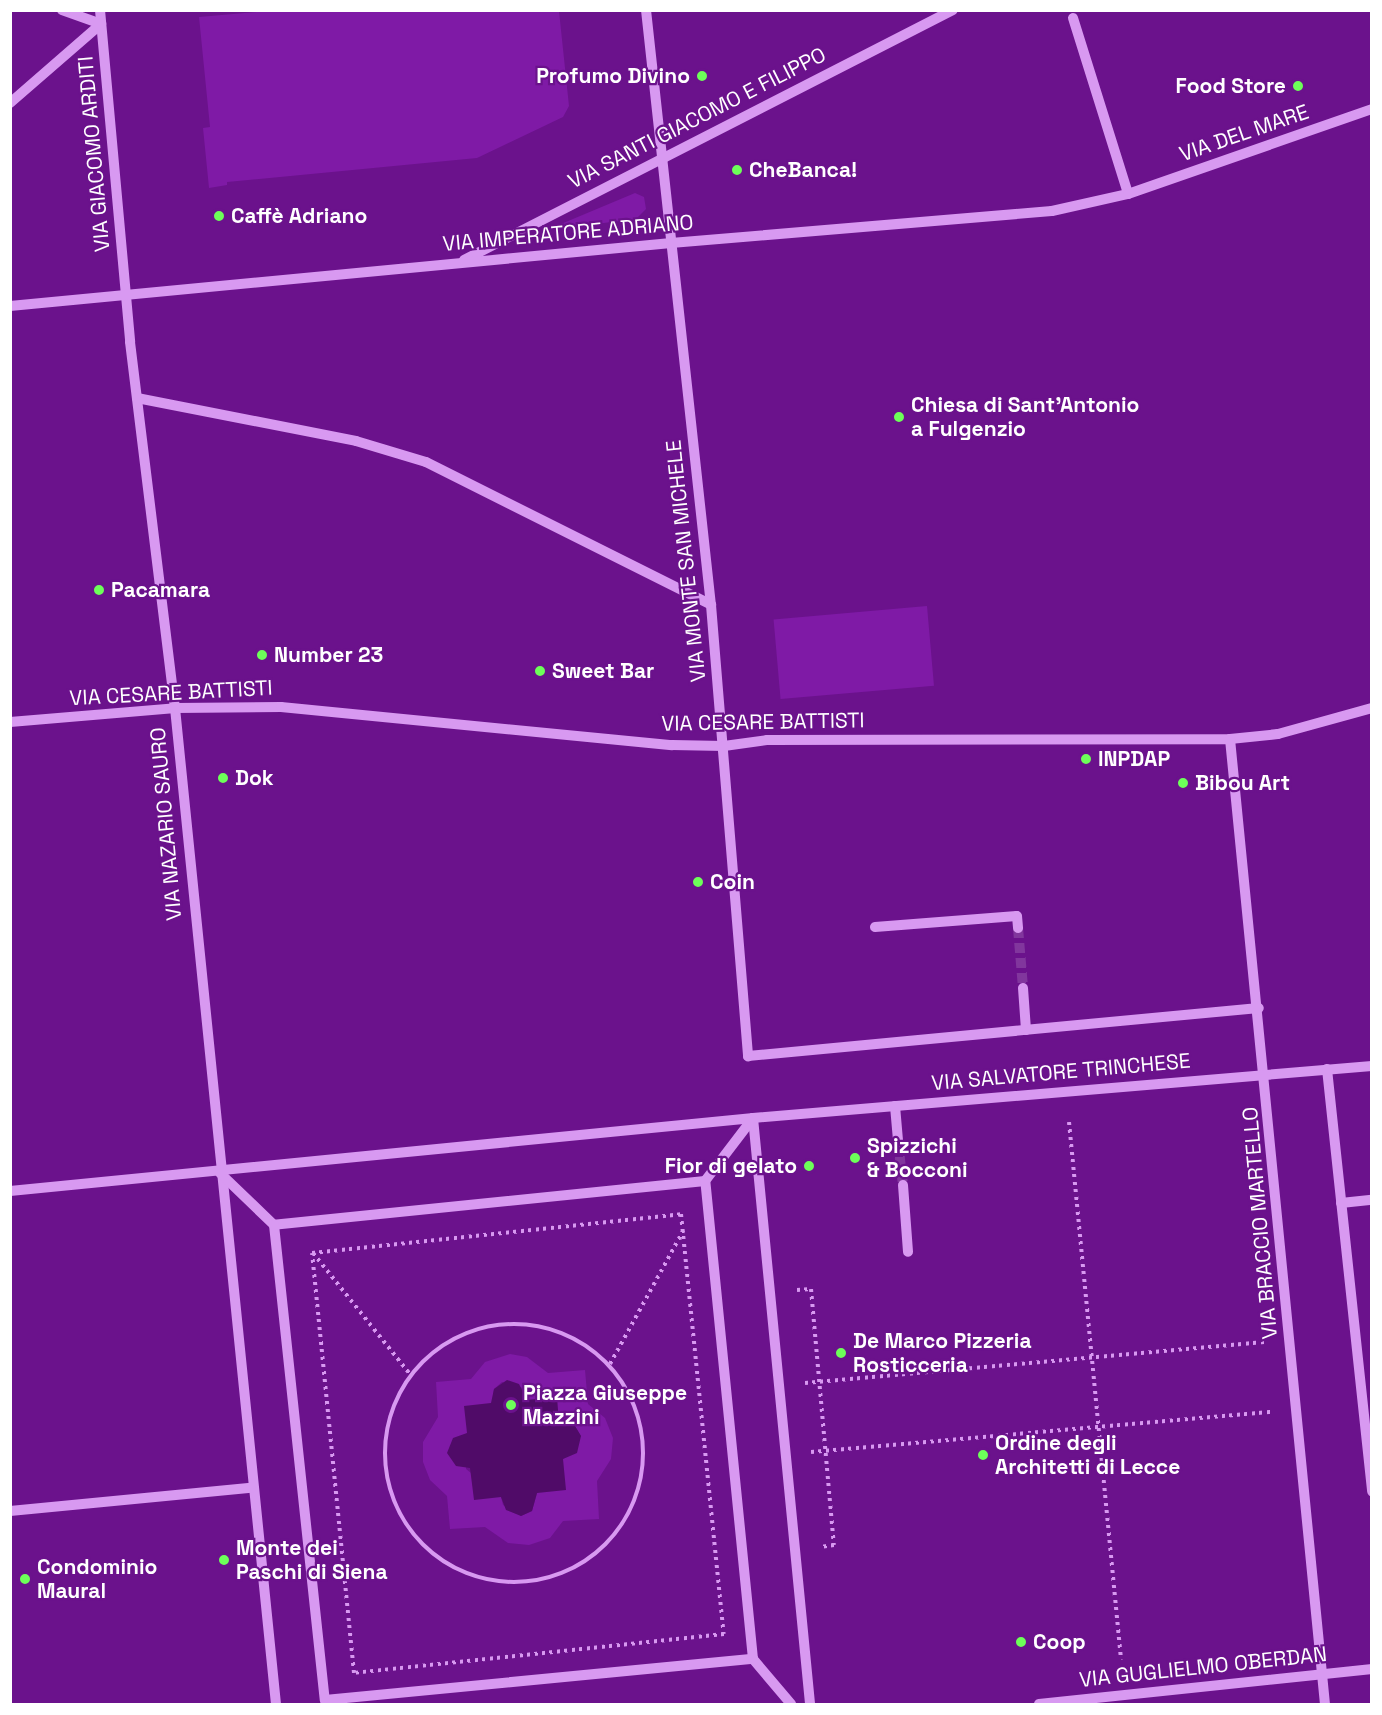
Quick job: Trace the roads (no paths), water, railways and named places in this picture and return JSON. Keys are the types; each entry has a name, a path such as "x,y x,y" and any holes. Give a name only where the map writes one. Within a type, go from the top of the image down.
{"street":[{"path":"10,103 101,24 62,10"},
{"name":"VIA GIACOMO ARDITI","path":"100,10 127,293"},
{"name":"VIA MONTE SAN MICHELE","path":"646,10 711,605 748,1056 1026,1030"},
{"name":"VIA SANTI GIACOMO E FILIPPO","path":"459,262 953,10"},
{"path":"1073,18 1128,194"},
{"name":"VIA DEL MARE","path":"1128,194 1371,109"},
{"name":"VIA IMPERATORE ADRIANO","path":"10,306 459,262 1053,211 1128,194"},
{"name":"VIA NAZARIO SAURO","path":"127,293 137,398 175,708 220,1173"},
{"path":"137,398 356,441 426,462 711,605"},
{"name":"VIA CESARE BATTISTI","path":"10,722 175,708 281,707 672,745 724,746 767,740 1230,739 1278,734 1371,708"},
{"name":"VIA BRACCIO MARTELLO","path":"1230,739 1259,1008 1325,1704"},
{"path":"875,927 1017,916 1018,928"},
{"path":"1023,988 1026,1030 1259,1008"},
{"name":"VIA SALVATORE TRINCHESE","path":"753,1118 1371,1066"},
{"path":"1327,1069 1371,1492"},
{"path":"895,1106 898,1142"},
{"path":"10,1191 220,1173 753,1118"},
{"path":"753,1118 705,1181 753,1659 791,1704"},
{"path":"753,1118 810,1704"},
{"path":"220,1173 274,1225 324,1702 753,1659"},
{"path":"220,1173 251,1488 276,1704"},
{"path":"274,1225 705,1181"},
{"path":"903,1185 908,1252"},
{"path":"1341,1203 1371,1200"},
{"path":"10,1511 251,1488"},
{"name":"VIA GUGLIELMO OBERDAN","path":"1039,1704 1371,1669"}],"tunnel":[{"path":"1018,928 1023,988"},
{"path":"898,1142 903,1185"}],"place":[{"name":"Profumo Divino","path":"702,76"},
{"name":"Food Store","path":"1298,86"},
{"name":"CheBanca!","path":"737,170"},
{"name":"Caffè Adriano","path":"219,216"},
{"name":"Chiesa di Sant'Antonio a Fulgenzio","path":"899,417"},
{"name":"Pacamara","path":"99,590"},
{"name":"Number 23","path":"262,655"},
{"name":"Sweet Bar","path":"540,671"},
{"name":"INPDAP","path":"1086,759"},
{"name":"Dok","path":"223,778"},
{"name":"Bibou Art","path":"1183,783"},
{"name":"Coin","path":"698,882"},
{"name":"Spizzichi & Bocconi","path":"855,1158"},
{"name":"Fior di gelato","path":"809,1166"},
{"name":"De Marco Pizzeria Rosticceria","path":"841,1353"},
{"name":"Piazza Giuseppe Mazzini","path":"511,1405"},
{"name":"Ordine degli Architetti di Lecce","path":"983,1455"},
{"name":"Monte dei Paschi di Siena","path":"224,1560"},
{"name":"Condominio Maural","path":"25,1579"},
{"name":"Coop","path":"1021,1642"}]}
